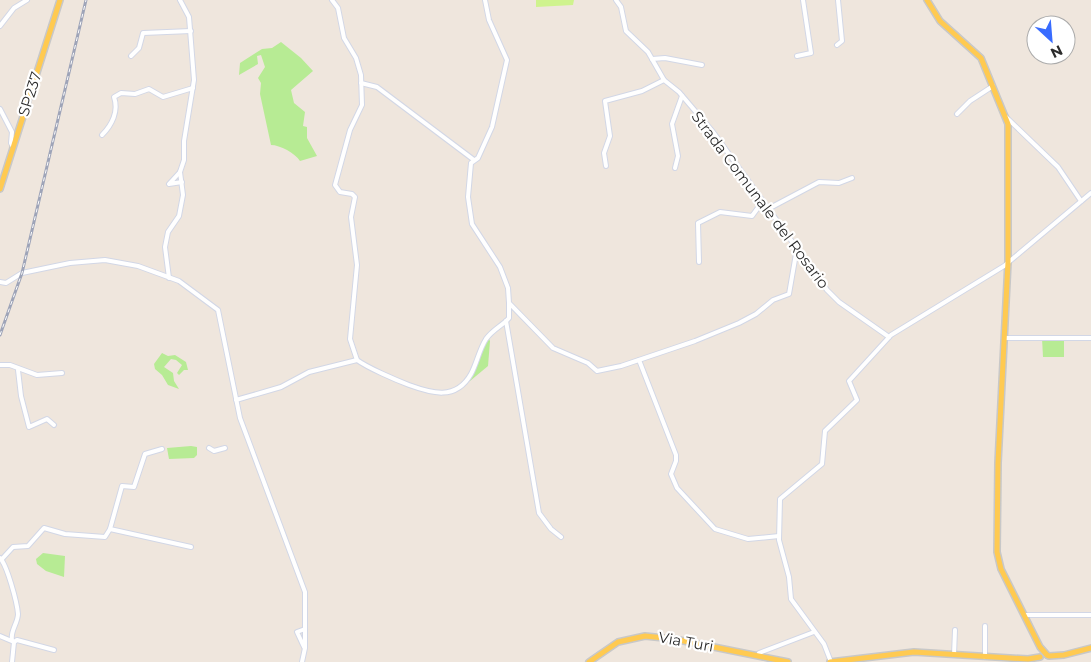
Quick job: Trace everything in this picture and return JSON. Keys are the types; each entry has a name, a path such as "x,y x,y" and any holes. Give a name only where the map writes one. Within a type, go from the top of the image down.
{"main road":[{"name":"SP237","path":"0,189 60,0"},
{"path":"927,0 940,22 980,58 1006,117 1009,136 1008,262 997,552 1001,569 1040,647 1043,658"},
{"name":"Via Turi","path":"590,662 614,644 629,638 645,636 662,637 788,662"},
{"path":"830,662 907,653 1028,659 1064,655 1091,648"},
{"path":"1043,658 1052,662 1064,655"}],"street":[{"path":"0,26 14,8 27,0"},
{"path":"180,0 188,10 191,31 193,88 184,141 184,160 180,172 169,184 182,182"},
{"path":"332,0 338,8 344,38 356,58 361,83 361,110 350,130 335,185 340,192 352,194 355,197 351,217 357,265 350,339 357,360"},
{"path":"236,400 281,387 309,372 357,360 406,384 433,393 445,393 460,386 468,378 486,339 493,330 509,318 508,288 500,267 472,224 468,197 470,168 492,127 507,60 489,20 485,0"},
{"name":"Strada Comunale del Rosario","path":"616,0 621,7 625,30 652,59 664,80 682,96 713,132 796,248 839,302 889,337"},
{"path":"797,56 811,53 804,0"},
{"path":"837,45 842,41 838,0"},
{"path":"131,56 139,48 143,33 191,31"},
{"path":"652,59 665,58 702,65"},
{"path":"606,166 604,157 610,136 604,101 636,93 664,80"},
{"path":"361,83 377,87 476,159"},
{"path":"957,114 970,101 993,86"},
{"path":"102,135 110,127 115,114 114,97 121,93 135,94 149,89 163,97 193,88"},
{"path":"675,168 678,156 672,124 682,96"},
{"path":"0,109 12,132 11,143 13,147"},
{"path":"1006,117 1058,167 1081,201"},
{"path":"169,278 165,247 168,232 179,216 183,195 180,172"},
{"path":"768,209 819,182 839,183 852,178"},
{"path":"830,662 824,644 790,599 789,578 779,536 780,499 822,464 826,431 857,400 849,381 889,337 1008,262 1091,193"},
{"path":"699,262 698,223 720,212 752,216 763,201"},
{"path":"509,303 553,348 588,363 595,370 617,367 682,346 735,324 756,314 772,300 789,294 796,248"},
{"path":"0,282 6,282 22,273 70,263 104,260 138,266 179,281 218,310 240,418 305,592 305,648 302,662"},
{"path":"506,321 539,513 551,529 560,537"},
{"path":"1004,338 1091,338"},
{"path":"639,360 676,455 676,461 671,474 678,488 708,524 718,531 748,540 779,536"},
{"path":"0,365 10,365 18,370 37,375 62,373"},
{"path":"18,370 21,396 29,427 47,419 54,425"},
{"path":"209,448 214,450 225,448"},
{"path":"12,662 13,641 11,636 18,614 14,594 1,558 13,547 28,546 44,528 65,534 105,537 110,529 122,486 134,487 136,474 145,454 162,449"},
{"path":"110,529 191,547"},
{"path":"1025,616 1091,616"},
{"path":"985,626 985,657"},
{"path":"305,629 297,632 305,648"},
{"path":"954,655 955,630"},
{"path":"757,656 758,653 814,632"},
{"path":"0,636 13,641 17,640 54,650"}],"green space":[{"path":"536,0 574,0 573,5 536,7"},
{"path":"281,42 301,58 313,71 291,90 294,103 305,112 303,126 307,127 307,138 317,156 300,161 287,150 271,145 260,94 261,83 258,78 265,67 261,55 257,56 258,64 239,75 240,63 262,49 272,48"},
{"path":"488,337 490,341 488,366 470,381 468,378"},
{"path":"1042,338 1064,338 1064,357 1043,357"},
{"path":"162,353 168,356 175,355 186,362 188,370 184,370 179,375 177,373 182,365 176,360 171,359 164,367 173,373 174,381 179,389 168,385 162,375 155,369 154,364"},
{"path":"197,447 197,455 194,458 169,459 167,448"},
{"path":"43,553 65,556 64,577 46,571 37,564 36,559"}],"railway":[{"path":"0,335 22,273 86,0"}]}
